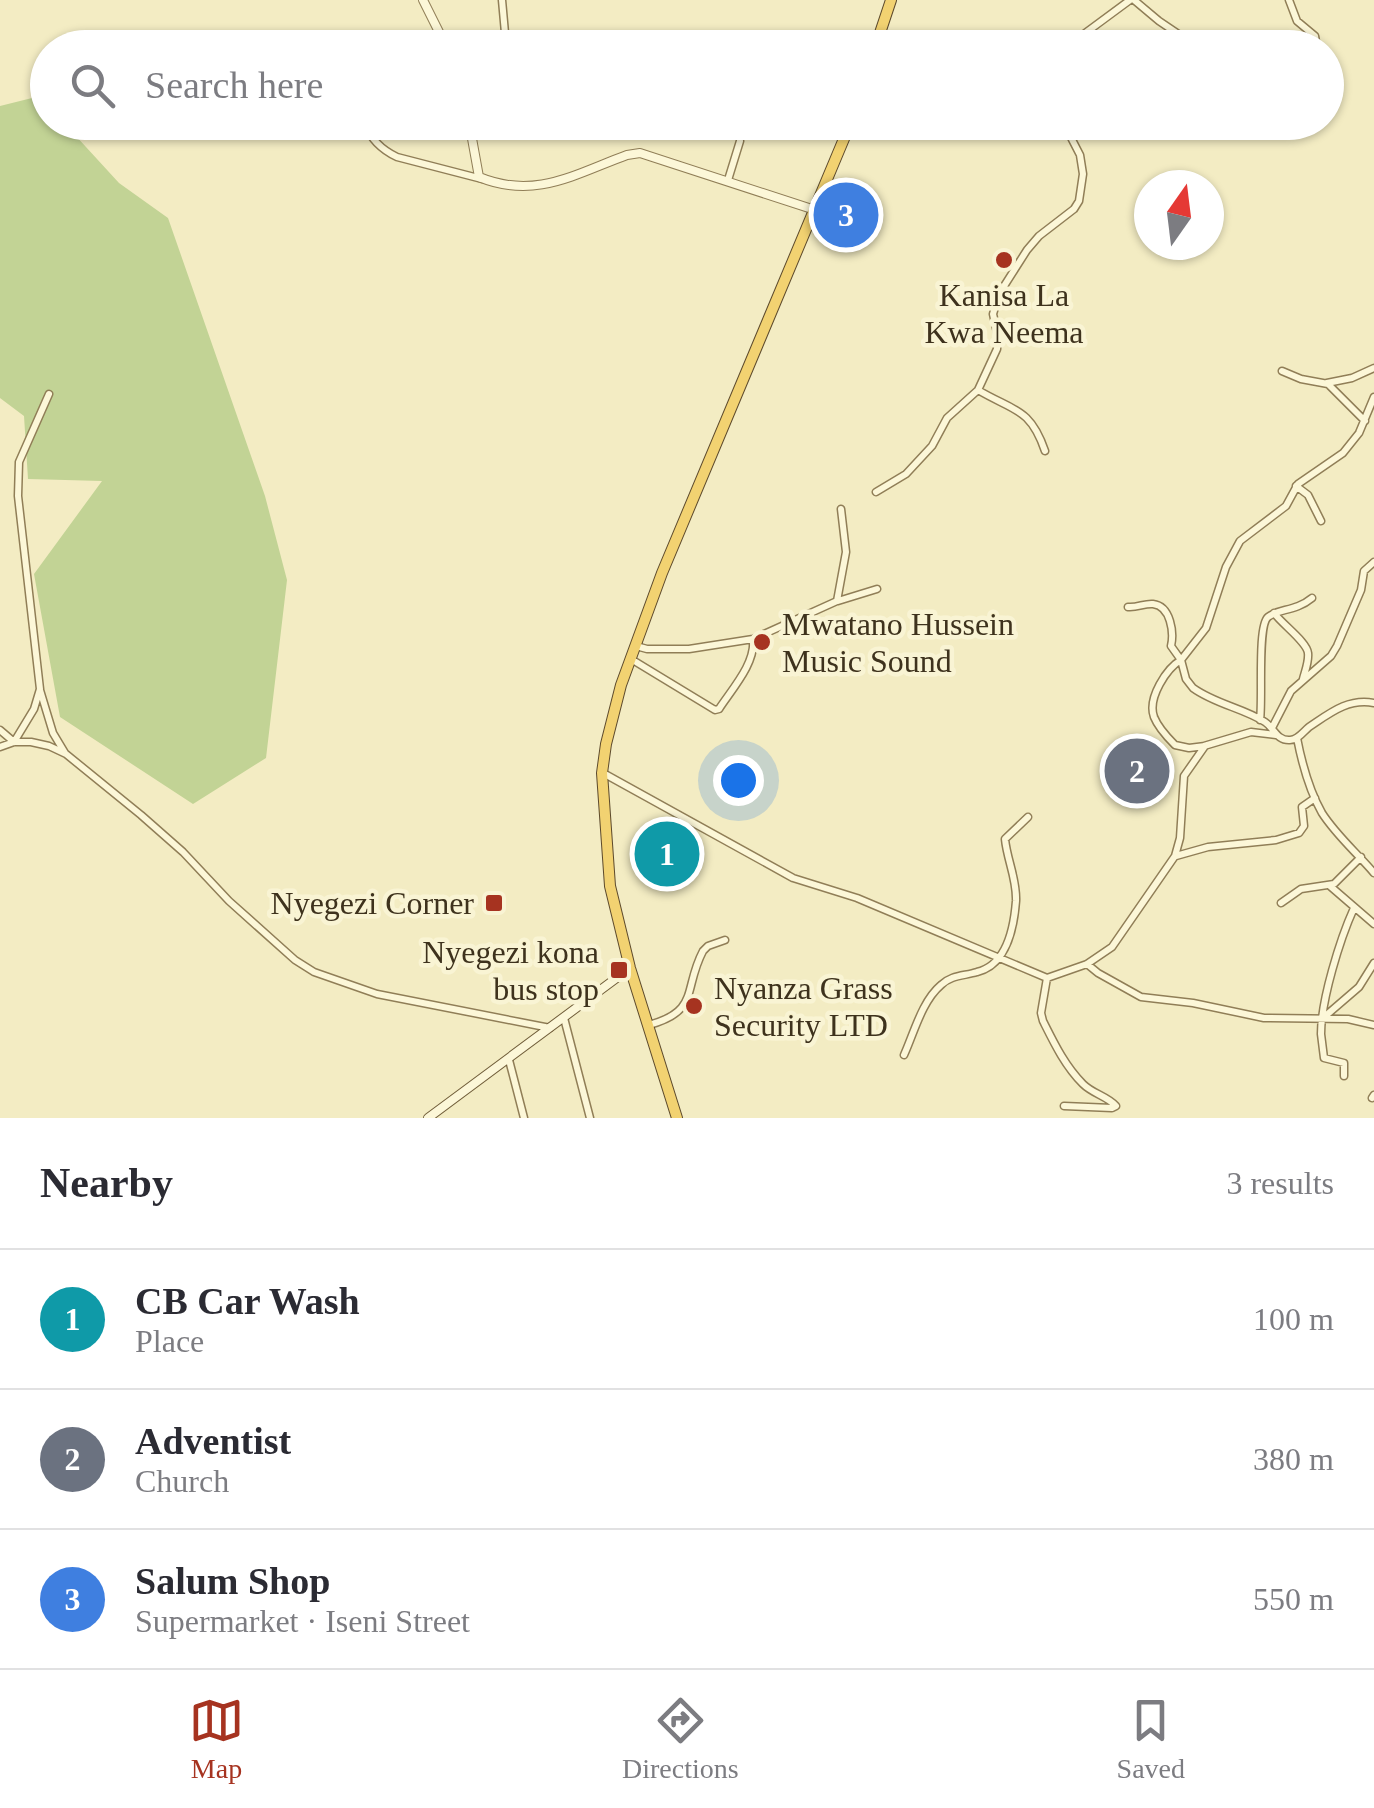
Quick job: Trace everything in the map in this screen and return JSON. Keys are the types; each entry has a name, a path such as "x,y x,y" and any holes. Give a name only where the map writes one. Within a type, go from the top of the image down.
{"highway":[{"path":"882,30 891,0"},
{"path":"677,1118 630,968 610,886 602,773 621,685 670,555 843,140"}],"street":[{"path":"423,0 438,30"},
{"path":"502,0 505,30"},
{"path":"1091,30 1132,0 1172,30"},
{"path":"1289,0 1296,21 1307,30"},
{"path":"372,140 397,157 509,185 545,186 640,154 815,210"},
{"path":"472,140 479,177 483,179"},
{"path":"876,492 906,474 932,446 947,418 978,390 997,349 993,314 1000,294 1026,250 1079,201 1084,174 1072,140"},
{"path":"728,180 740,141"},
{"path":"1282,371 1326,383 1346,380 1374,368"},
{"path":"1326,383 1365,420"},
{"path":"978,390 1030,420 1044,451"},
{"path":"49,394 20,462 18,496 40,689 53,733 66,754"},
{"path":"1374,396 1359,433 1343,454 1296,486 1286,506 1238,544 1206,628 1181,660 1164,674 1153,714 1175,745 1189,748 1254,732 1287,740 1297,738 1347,703 1374,702"},
{"path":"1296,486 1308,495 1322,521"},
{"path":"837,601 846,552 841,509"},
{"path":"1272,728 1290,692 1331,656 1361,590 1364,570 1374,562"},
{"path":"636,646 689,649 753,638 837,601 877,589"},
{"path":"1260,720 1261,631 1265,620 1312,598"},
{"path":"1128,607 1159,605 1173,630 1171,646 1193,688 1260,720 1277,736"},
{"path":"1274,614 1307,647 1302,680"},
{"path":"631,659 715,710 750,660 753,638"},
{"path":"14,742 34,709 40,689"},
{"path":"0,730 14,742"},
{"path":"1297,738 1303,767 1321,811 1374,873"},
{"path":"0,748 14,742 30,742 66,754 183,852 228,902 314,972 376,994 550,1028"},
{"path":"602,773 793,878 856,898 1046,978 1087,964 1112,947 1175,856 1184,776 1204,746"},
{"path":"1175,856 1300,833 1304,826 1302,807 1315,798"},
{"path":"904,1055 936,990 951,978 985,970 1002,958 1016,901 1005,839 1028,817"},
{"path":"1281,903 1301,889 1330,886 1361,857"},
{"path":"1330,886 1374,924"},
{"path":"1344,1076 1344,1062 1324,1058 1322,1019 1354,908"},
{"path":"647,1025 665,1020 683,1007 702,951 726,940"},
{"path":"1322,1019 1359,987 1374,963"},
{"path":"1087,964 1141,996 1264,1018 1348,1019 1374,1026"},
{"path":"428,1118 630,968"},
{"path":"1046,978 1042,1022 1076,1076 1116,1106 1064,1106"},
{"path":"564,1018 590,1118"},
{"path":"509,1060 524,1118"}],"green space":[{"path":"30,98 30,140 80,140 119,183 168,218 265,496 287,580 266,758 193,804 60,717 34,574 102,481 28,479 24,416 0,398 0,106"}],"place":[{"name":"Salum Shop","path":"846,215"},
{"name":"Kanisa La Kwa Neema","path":"1004,260"},
{"name":"Mwatano Hussein Music Sound","path":"762,642"},
{"name":"Adventist","path":"1137,771"},
{"name":"CB Car Wash","path":"667,854"},
{"name":"Nyegezi Corner","path":"494,903"},
{"name":"Nyegezi kona bus stop","path":"619,970"},
{"name":"Nyanza Grass Security LTD","path":"694,1006"}]}
